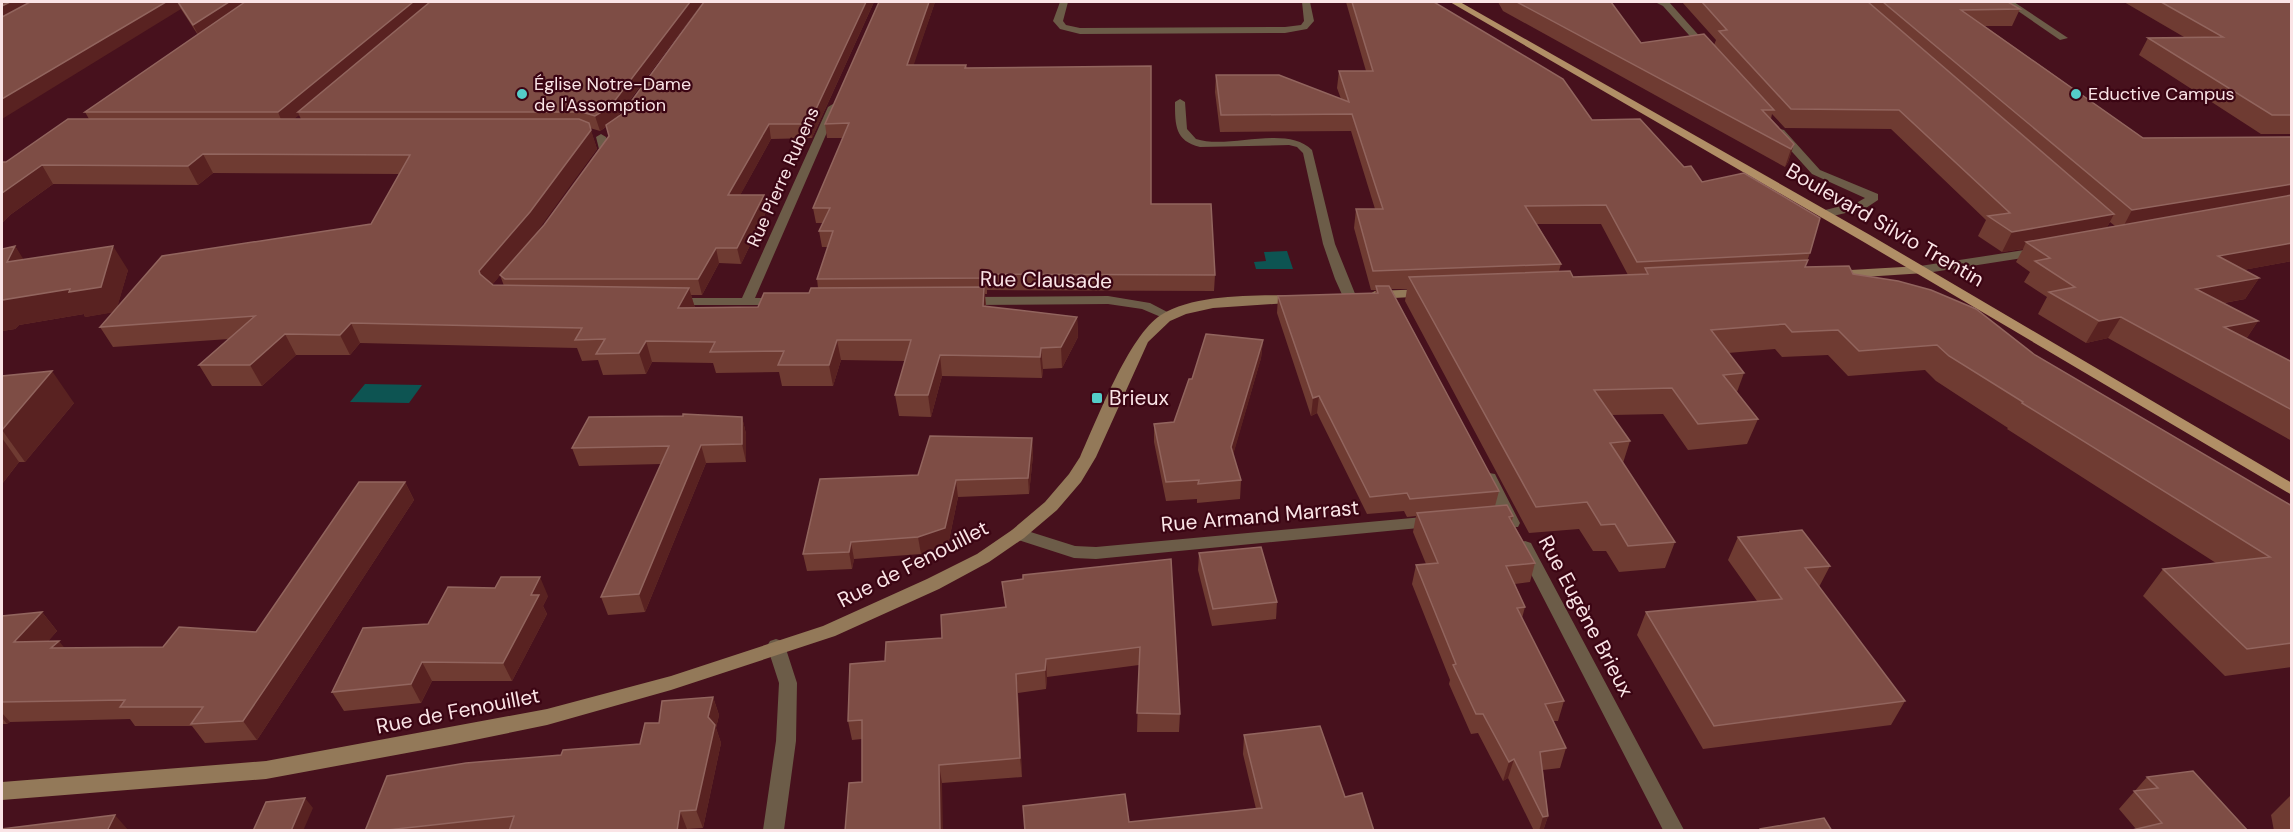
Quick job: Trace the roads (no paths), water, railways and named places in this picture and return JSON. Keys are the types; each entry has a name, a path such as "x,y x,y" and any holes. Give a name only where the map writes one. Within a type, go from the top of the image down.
{"main road":[{"name":"Boulevard Silvio Trentin","path":"1454,2 1825,214 2292,490"}],"street":[{"path":"1064,2 1058,21 1063,27 1101,31 1286,30 1304,27 1310,21 1306,2"},
{"path":"1659,2 1666,4 1713,57"},
{"path":"2009,2 2062,38"},
{"name":"Rue Pierre Rubens","path":"747,302 839,94"},
{"path":"1180,102 1182,134 1188,141 1200,144 1289,142 1301,145 1308,152 1343,297 1439,293"},
{"path":"1768,119 1816,172 1874,197 1862,206 1825,214"},
{"path":"586,132 606,134 605,149 591,169"},
{"path":"1822,276 1920,270 1976,263 2052,249"},
{"path":"1392,294 1404,315"},
{"name":"Rue de Fenouillet","path":"2,791 266,770 450,737 547,717 660,686 859,619 983,558 1018,534 1051,506 1075,478 1104,427 1142,341 1168,316 1197,308 1242,301 1313,298"},
{"name":"Rue Clausade","path":"957,301 1108,300 1145,306 1168,316"},
{"path":"663,302 794,302"},
{"name":"Rue Eugène Brieux","path":"1481,463 1674,831"},
{"path":"1485,518 1508,516"},
{"name":"Rue Armand Marrast","path":"1018,534 1074,552 1096,553 1449,521"},
{"path":"773,831 786,741 788,683 776,646"}],"water":[{"path":"1287,251 1293,269 1256,269 1254,262 1266,261 1264,252"},
{"path":"365,384 422,385 409,403 350,402"}],"place":[{"name":"Église Notre-Dame de l'Assomption","path":"522,94"},
{"name":"Eductive Campus","path":"2076,94"},
{"name":"Brieux","path":"1097,398"}]}
